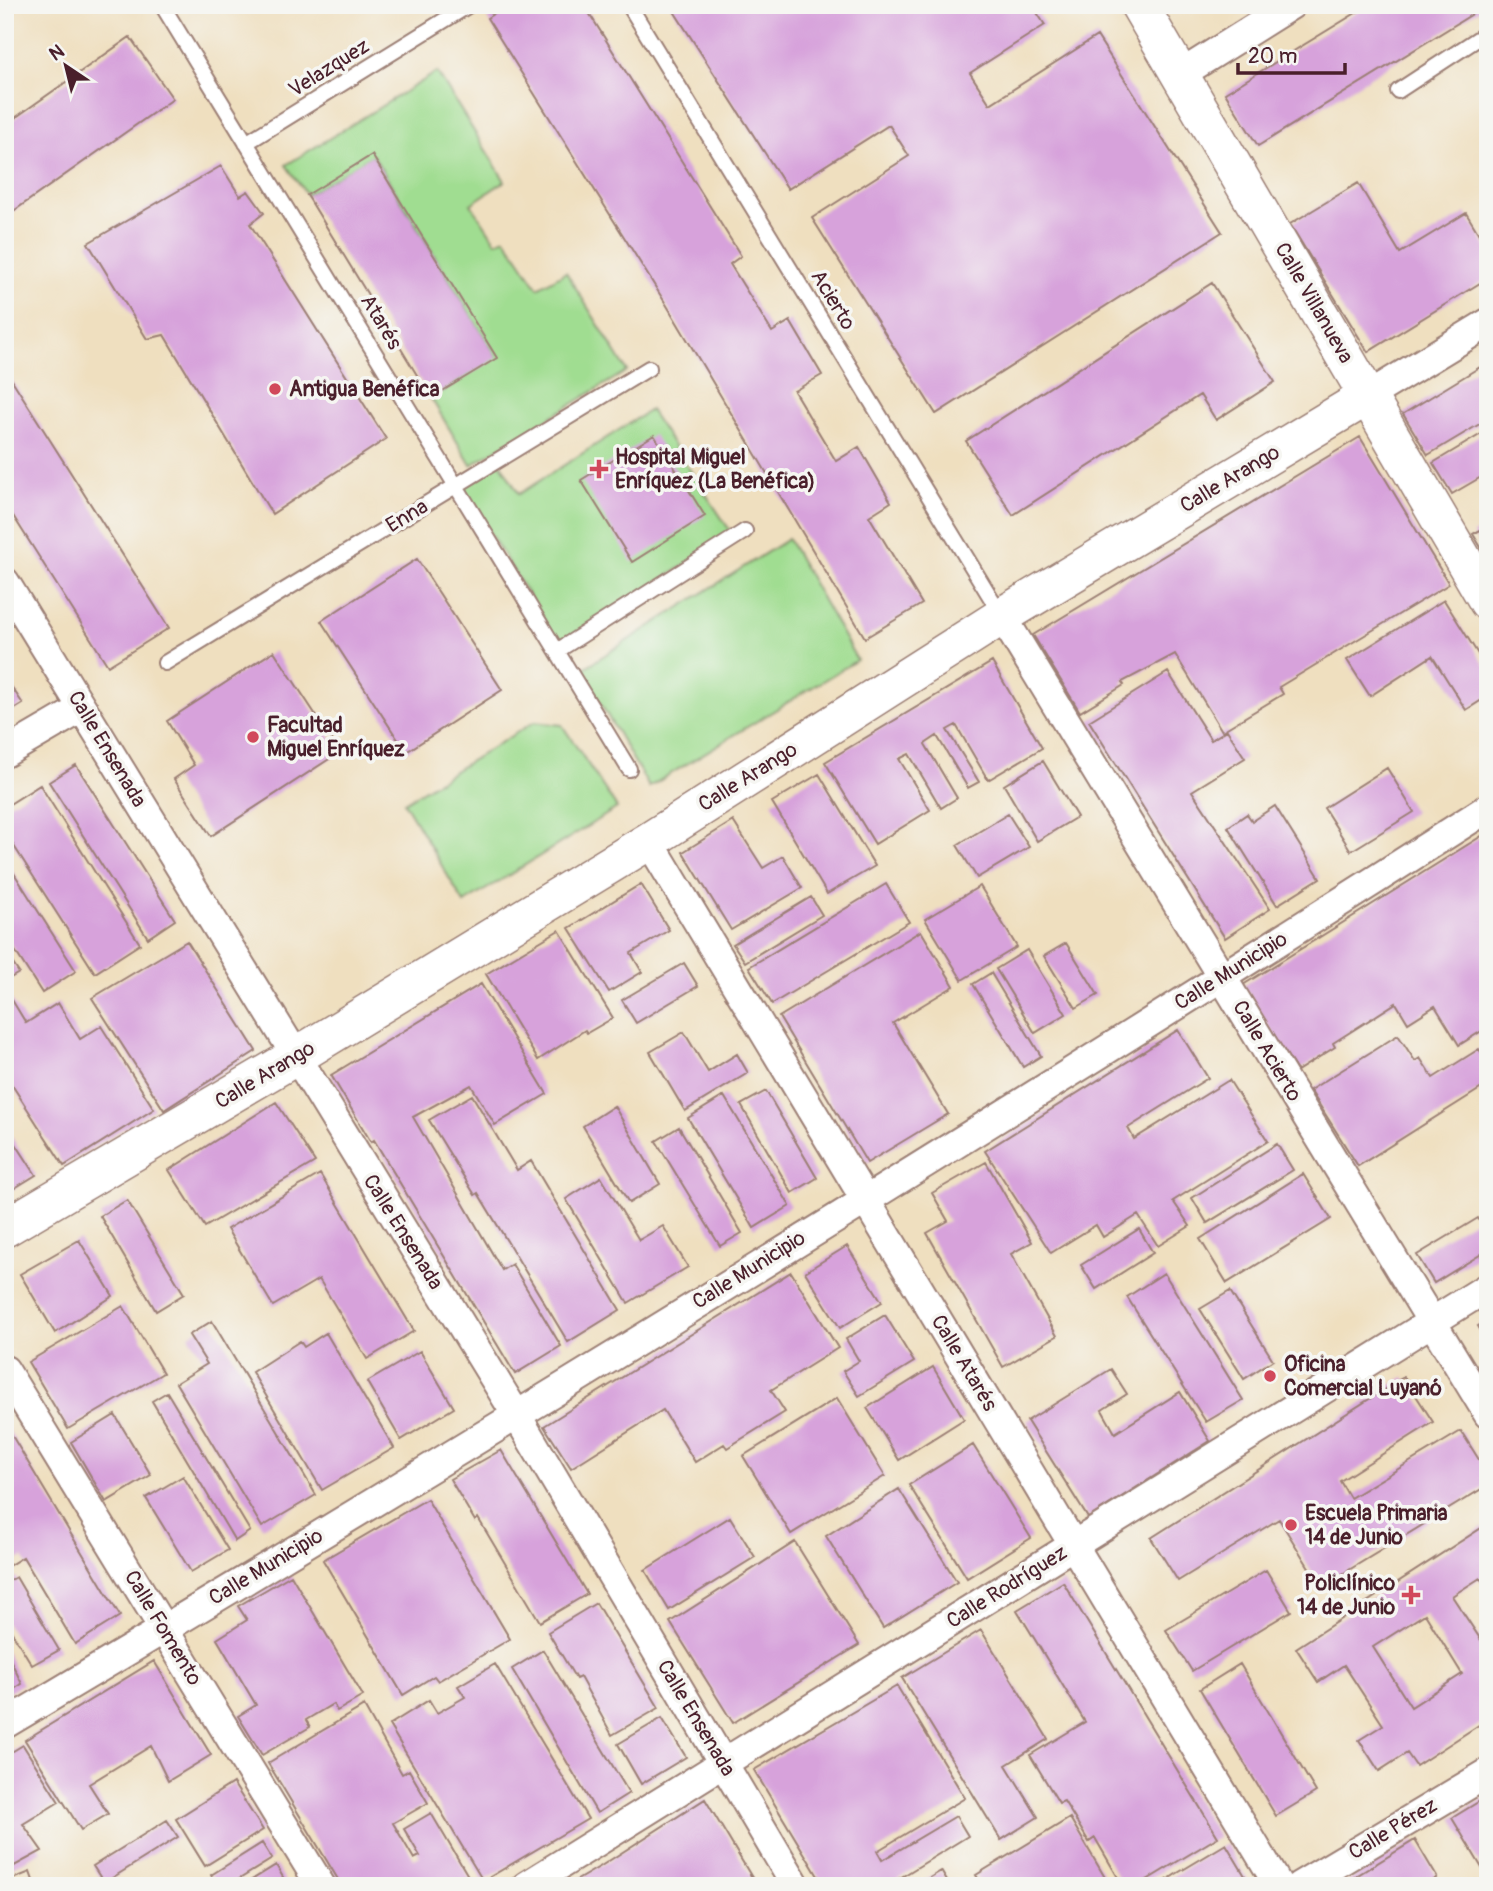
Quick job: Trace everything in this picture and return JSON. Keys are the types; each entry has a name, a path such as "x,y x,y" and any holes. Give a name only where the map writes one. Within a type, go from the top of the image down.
{"street":[{"name":"Calle Villanueva","path":"1139,5 1488,602"},
{"path":"1181,74 1290,5"},
{"name":"Calle Arango","path":"5,1228 295,1057 649,841 1002,616 1488,323"},
{"name":"Calle Ensenada","path":"5,582 516,1414 796,1886"},
{"name":"Calle Acierto","path":"1002,616 1488,1414"},
{"path":"5,752 82,708"},
{"name":"Calle Municipio","path":"5,1724 866,1198 1223,977 1488,808"},
{"name":"Calle Atarés","path":"649,841 1279,1886"},
{"name":"Calle Rodríguez","path":"526,1886 1488,1287"},
{"name":"Calle Fomento","path":"5,1370 321,1886"},
{"name":"Calle Pérez","path":"1298,1886 1488,1773"}],"lane":[{"name":"Atarés","path":"162,5 629,769"},
{"name":"Velazquez","path":"246,143 469,5"},
{"name":"Acierto","path":"629,5 1002,616"},
{"path":"1398,91 1488,32"},
{"name":"Enna","path":"165,663 649,368"},
{"path":"557,651 746,531"}],"green space":[{"path":"437,72 505,181 471,204 496,242 505,238 538,288 566,272 627,371 471,465 431,398 496,357 373,155 307,195 286,165"},
{"path":"650,410 733,535 559,644 460,486 500,462 519,494"},
{"path":"788,539 857,660 649,787 581,670"},
{"path":"534,722 562,725 617,808 464,903 404,802"}],"building":[{"path":"507,5 584,5 741,256 730,264 772,332 790,321 822,375 794,391 836,461 859,447 891,502 869,516 922,604 865,638 666,304 487,18"},
{"path":"670,5 1032,5 1045,25 970,73 990,104 1097,36 1222,232 936,414 812,218 909,156 889,125 788,189"},
{"path":"1369,5 1487,5 1258,146 1225,93"},
{"path":"130,37 173,99 5,217 5,125"},
{"path":"372,155 497,358 431,398 307,195"},
{"name":"Antigua Benéfica","path":"221,166 240,196 248,191 264,213 250,224 386,439 272,514 164,335 147,339 88,243"},
{"path":"1358,183 1400,253 1466,213 1488,249 1488,278 1368,352 1290,224"},
{"path":"1212,283 1275,382 1216,420 1200,395 1013,515 966,441"},
{"path":"1480,367 1488,379 1488,419 1428,455 1403,414"},
{"path":"5,369 169,628 108,666 5,503"},
{"path":"1488,430 1488,473 1452,494 1433,463"},
{"path":"654,435 705,516 632,562 581,480"},
{"path":"1360,437 1449,584 1279,687 1283,694 1222,731 1175,654 1122,682 1124,685 1080,712 1033,635"},
{"path":"1488,526 1488,559 1473,534"},
{"path":"417,559 502,690 406,752 321,621"},
{"path":"1444,600 1488,670 1488,696 1466,710 1432,656 1370,696 1347,660"},
{"name":"Facultad Miguel Enríquez","path":"274,651 340,752 211,836 174,779 194,765 167,721"},
{"path":"992,662 1042,748 988,780 956,725 947,730 979,782 968,788 937,736 925,744 957,798 941,808 909,754 899,759 930,810 875,844 825,762"},
{"path":"1168,672 1211,740 1227,730 1245,758 1192,791 1270,909 1225,938 1089,721"},
{"path":"5,677 23,704 5,715"},
{"path":"1043,761 1077,817 1037,841 1004,785"},
{"path":"76,765 175,920 148,938 49,782"},
{"path":"1387,768 1414,812 1351,851 1324,808"},
{"path":"819,774 875,866 827,894 772,802"},
{"path":"40,785 140,944 95,973 5,832 5,807"},
{"path":"1275,806 1320,878 1277,905 1228,827 1247,814 1252,821"},
{"path":"1008,814 1029,847 977,878 957,845"},
{"path":"733,821 763,868 783,856 802,888 731,930 683,852"},
{"path":"1488,832 1488,1027 1459,1045 1435,1006 1408,1023 1396,1003 1333,1043 1335,1047 1297,1071 1243,985"},
{"path":"5,859 76,971 42,993 5,935"},
{"path":"641,884 669,930 631,953 642,972 609,992 569,928"},
{"path":"886,884 909,922 772,1004 749,967"},
{"path":"980,886 1017,947 962,980 925,919"},
{"path":"811,897 822,915 745,962 733,944"},
{"path":"559,930 613,1018 587,1033 585,1030 538,1060 486,974"},
{"path":"921,931 954,986 893,1023 948,1114 867,1163 779,1017"},
{"path":"187,941 256,1051 164,1110 92,998"},
{"path":"1066,943 1098,995 1076,1008 1044,956"},
{"path":"1027,950 1066,1014 1035,1033 996,969"},
{"path":"5,952 19,973 5,981"},
{"path":"684,963 698,986 636,1023 622,1000"},
{"path":"991,973 1041,1056 1023,1067 973,984"},
{"path":"481,984 547,1094 495,1125 471,1085 413,1117 502,1270 512,1264 561,1346 515,1374 374,1140 371,1142 331,1075"},
{"path":"12,1000 26,1023 58,1003 80,1039 101,1026 154,1109 64,1166 5,1074 5,1004"},
{"path":"1178,1030 1208,1078 1128,1128 1134,1139 1229,1080 1268,1141 1173,1201 1190,1226 1158,1246 1138,1215 1103,1237 1096,1225 1051,1253 985,1151"},
{"path":"684,1032 708,1072 737,1054 748,1073 685,1111 650,1052"},
{"path":"1398,1035 1415,1061 1420,1058 1433,1078 1479,1049 1488,1062 1488,1084 1358,1166 1310,1090"},
{"path":"766,1091 817,1178 792,1193 741,1105"},
{"path":"472,1095 517,1170 531,1161 620,1310 568,1342 478,1193 475,1195 429,1120"},
{"path":"724,1096 790,1206 754,1228 688,1118"},
{"path":"276,1102 315,1162 205,1227 169,1170"},
{"path":"614,1106 660,1184 629,1203 583,1126"},
{"path":"5,1127 36,1175 5,1194"},
{"path":"679,1127 742,1233 720,1246 656,1141"},
{"path":"1277,1144 1293,1170 1207,1223 1192,1198"},
{"path":"986,1162 1032,1242 1011,1254 1057,1336 1003,1367 927,1233 948,1221 932,1193"},
{"path":"320,1174 414,1331 367,1359 319,1279 273,1306 227,1229"},
{"path":"1303,1174 1331,1219 1227,1283 1200,1239"},
{"path":"601,1177 639,1240 663,1226 688,1267 628,1303 566,1199"},
{"path":"127,1200 184,1294 156,1311 100,1216"},
{"path":"1478,1218 1488,1234 1488,1250 1434,1283 1417,1255"},
{"path":"1139,1229 1153,1253 1096,1289 1081,1265"},
{"path":"79,1240 113,1296 55,1333 20,1274"},
{"path":"847,1246 882,1302 840,1328 805,1272"},
{"path":"791,1272 838,1348 771,1390 785,1412 727,1448 724,1444 695,1462 663,1410 571,1468 544,1426"},
{"path":"1164,1273 1243,1400 1206,1422 1127,1297"},
{"path":"1230,1291 1273,1360 1244,1379 1200,1309"},
{"path":"123,1306 163,1373 68,1429 28,1362"},
{"path":"885,1315 914,1362 859,1396 843,1371 859,1361 846,1339"},
{"path":"1488,1320 1488,1342 1478,1326"},
{"path":"212,1321 316,1495 262,1527 176,1383 207,1364 189,1335"},
{"path":"326,1333 394,1448 322,1490 252,1372 300,1341 304,1347"},
{"path":"420,1351 454,1408 401,1440 367,1382"},
{"path":"933,1367 964,1419 899,1460 867,1408"},
{"path":"1111,1369 1127,1394 1102,1410 1115,1433 1180,1392 1210,1441 1088,1518 1027,1421"},
{"path":"1404,1377 1433,1422 1340,1481 1350,1498 1461,1431 1488,1474 1488,1485 1321,1587 1279,1519 1178,1581 1151,1538"},
{"path":"167,1392 250,1531 235,1541 152,1401"},
{"path":"837,1398 885,1476 791,1534 743,1456"},
{"path":"115,1415 151,1475 106,1502 71,1442"},
{"path":"5,1424 120,1616 75,1644 23,1557 5,1568"},
{"path":"973,1445 1031,1538 967,1578 909,1485"},
{"path":"501,1450 587,1594 540,1622 478,1518 475,1521 450,1479"},
{"path":"183,1476 228,1550 191,1572 146,1498"},
{"path":"899,1489 957,1582 883,1628 826,1536"},
{"path":"427,1499 510,1639 438,1681 434,1676 403,1695 323,1560"},
{"path":"730,1517 755,1557 669,1610 645,1570"},
{"path":"1483,1527 1488,1535 1488,1589 1480,1578 1452,1596 1485,1646 1488,1644 1488,1719 1416,1766 1407,1753 1379,1771 1359,1740 1383,1725 1344,1665 1318,1682 1296,1648","holes":["1425,1614 1462,1674 1411,1707 1373,1647"]},
{"path":"795,1542 859,1645 733,1723 670,1622"},
{"path":"1266,1570 1291,1611 1192,1671 1166,1630"},
{"path":"291,1575 363,1696 337,1711 333,1704 306,1720 310,1727 262,1755 238,1716 256,1705 217,1639 247,1620 238,1606"},
{"path":"16,1577 59,1650 32,1665 5,1621 5,1583"},
{"path":"1063,1582 1218,1837 1137,1886 1123,1886 1095,1838 1089,1842 1064,1801 1059,1803 1030,1755 1085,1722 1017,1610"},
{"path":"596,1603 659,1708 612,1735 580,1677 576,1679 548,1632"},
{"path":"981,1630 1048,1739 1006,1765 1038,1817 1001,1840 902,1678"},
{"path":"5,1649 22,1684 5,1695"},
{"path":"543,1650 629,1793 597,1813 512,1669"},
{"path":"154,1661 211,1755 168,1781 151,1746 89,1784 108,1814 81,1830 25,1740"},
{"path":"495,1664 588,1819 483,1881 389,1725 429,1700 437,1713 465,1697 458,1686"},
{"path":"1240,1664 1316,1792 1276,1816 1200,1689"},
{"path":"897,1686 965,1798 877,1851 882,1860 956,1816 968,1836 895,1881 898,1886 824,1886 754,1770"},
{"path":"364,1706 402,1774 409,1770 428,1803 393,1823 414,1859 420,1856 404,1829 431,1813 474,1886 342,1886 268,1763"},
{"path":"662,1718 686,1757 641,1784 618,1744"},
{"path":"23,1745 59,1802 23,1824 42,1851 5,1871 5,1756"},
{"path":"233,1783 263,1830 205,1866 176,1819"},
{"path":"1488,1796 1488,1878 1452,1818"},
{"path":"705,1799 757,1886 567,1886 601,1866"},
{"path":"1070,1818 1110,1886 975,1886 981,1883 976,1875"},
{"path":"167,1820 178,1837 104,1883 93,1866"},
{"path":"1415,1840 1437,1877 1434,1880 1438,1886 1340,1886"},
{"path":"262,1843 272,1859 228,1886 217,1886 211,1875"},
{"path":"1226,1844 1251,1886 1158,1886 1176,1874"},
{"path":"276,1865 288,1886 242,1886"},
{"path":"941,1871 950,1886 916,1886"},
{"path":"30,1872 35,1886 5,1886 5,1882"}],"place":[{"name":"Antigua Benéfica","path":"275,389"},
{"name":"Hospital Miguel Enríquez (La Benéfica)","path":"599,469"},
{"name":"Facultad Miguel Enríquez","path":"253,737"},
{"name":"Oficina Comercial Luyanó","path":"1270,1376"},
{"name":"Escuela Primaria 14 de Junio","path":"1291,1525"},
{"name":"Policlínico 14 de Junio","path":"1411,1595"}]}
